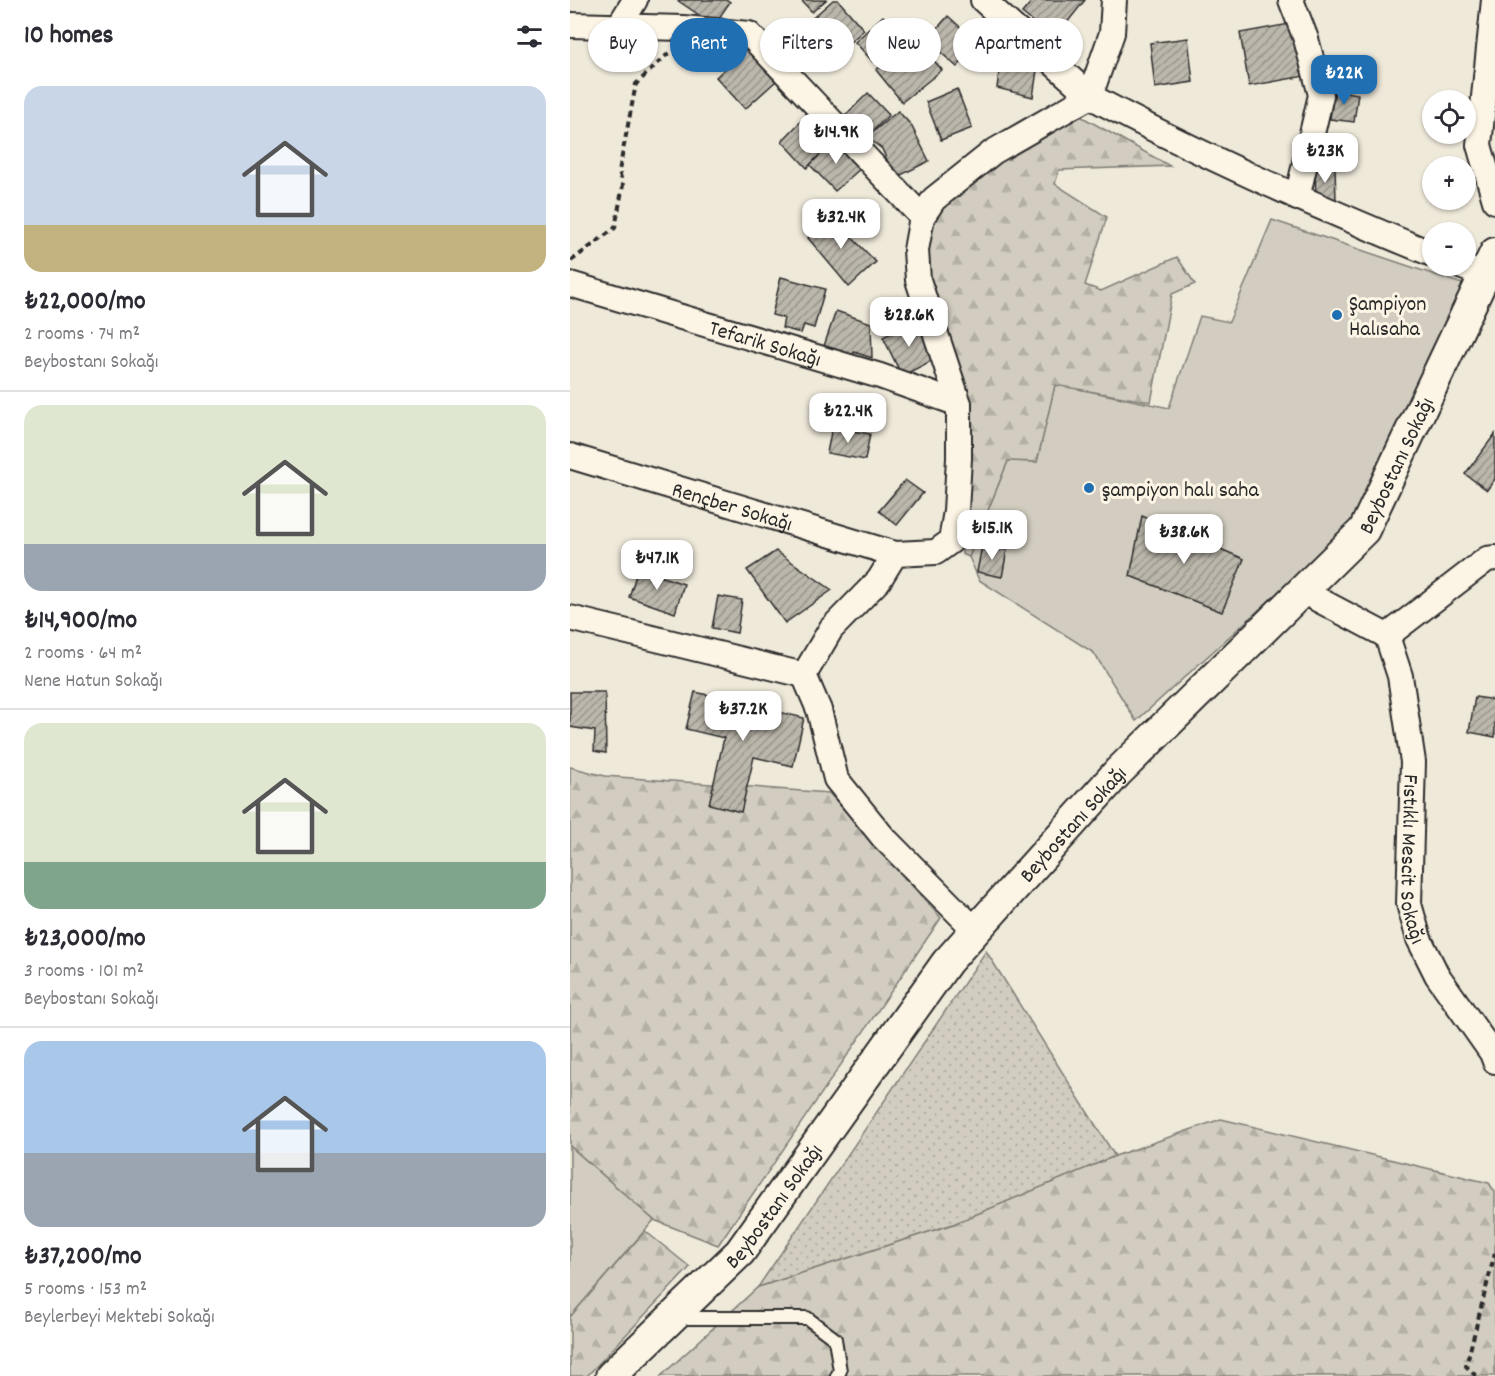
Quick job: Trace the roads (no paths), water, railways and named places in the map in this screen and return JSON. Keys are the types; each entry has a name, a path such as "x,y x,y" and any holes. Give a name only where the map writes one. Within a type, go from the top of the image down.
{"street":[{"path":"624,18 635,0"},
{"path":"983,0 1090,96 1159,133 1296,198 1422,250"},
{"path":"959,404 918,280 916,250 922,217 934,199 993,152 1090,96 1112,33 1114,0"},
{"path":"1291,0 1306,39 1321,95 1296,198"},
{"path":"1494,0 1479,145 1495,201"},
{"path":"570,25 588,25"},
{"path":"658,27 749,34 922,217"},
{"name":"Beybostanı Sokağı","path":"611,1376 740,1252 947,962 975,930 1118,772 1364,530 1485,262"},
{"name":"Tefarik Sokağı","path":"570,284 880,376 959,404"},
{"name":"Rençber Sokağı","path":"570,456 896,554 936,552 951,541 956,511 959,404"},
{"path":"804,675 831,629 879,580 896,554"},
{"path":"1302,591 1387,636 1486,559 1495,558"},
{"path":"570,618 804,675"},
{"name":"Fıstıklı Mescit Sokağı","path":"1387,636 1400,676 1413,762 1409,904 1419,939 1437,975 1492,1053 1495,1061"},
{"path":"804,675 819,710 836,779 883,837 975,930"}],"lane":[{"path":"672,1318 807,1318 835,1339 840,1371 837,1376"}],"place":[{"name":"Şampiyon Halısaha","path":"1337,315"},
{"name":"şampiyon halı saha","path":"1089,488"}]}
